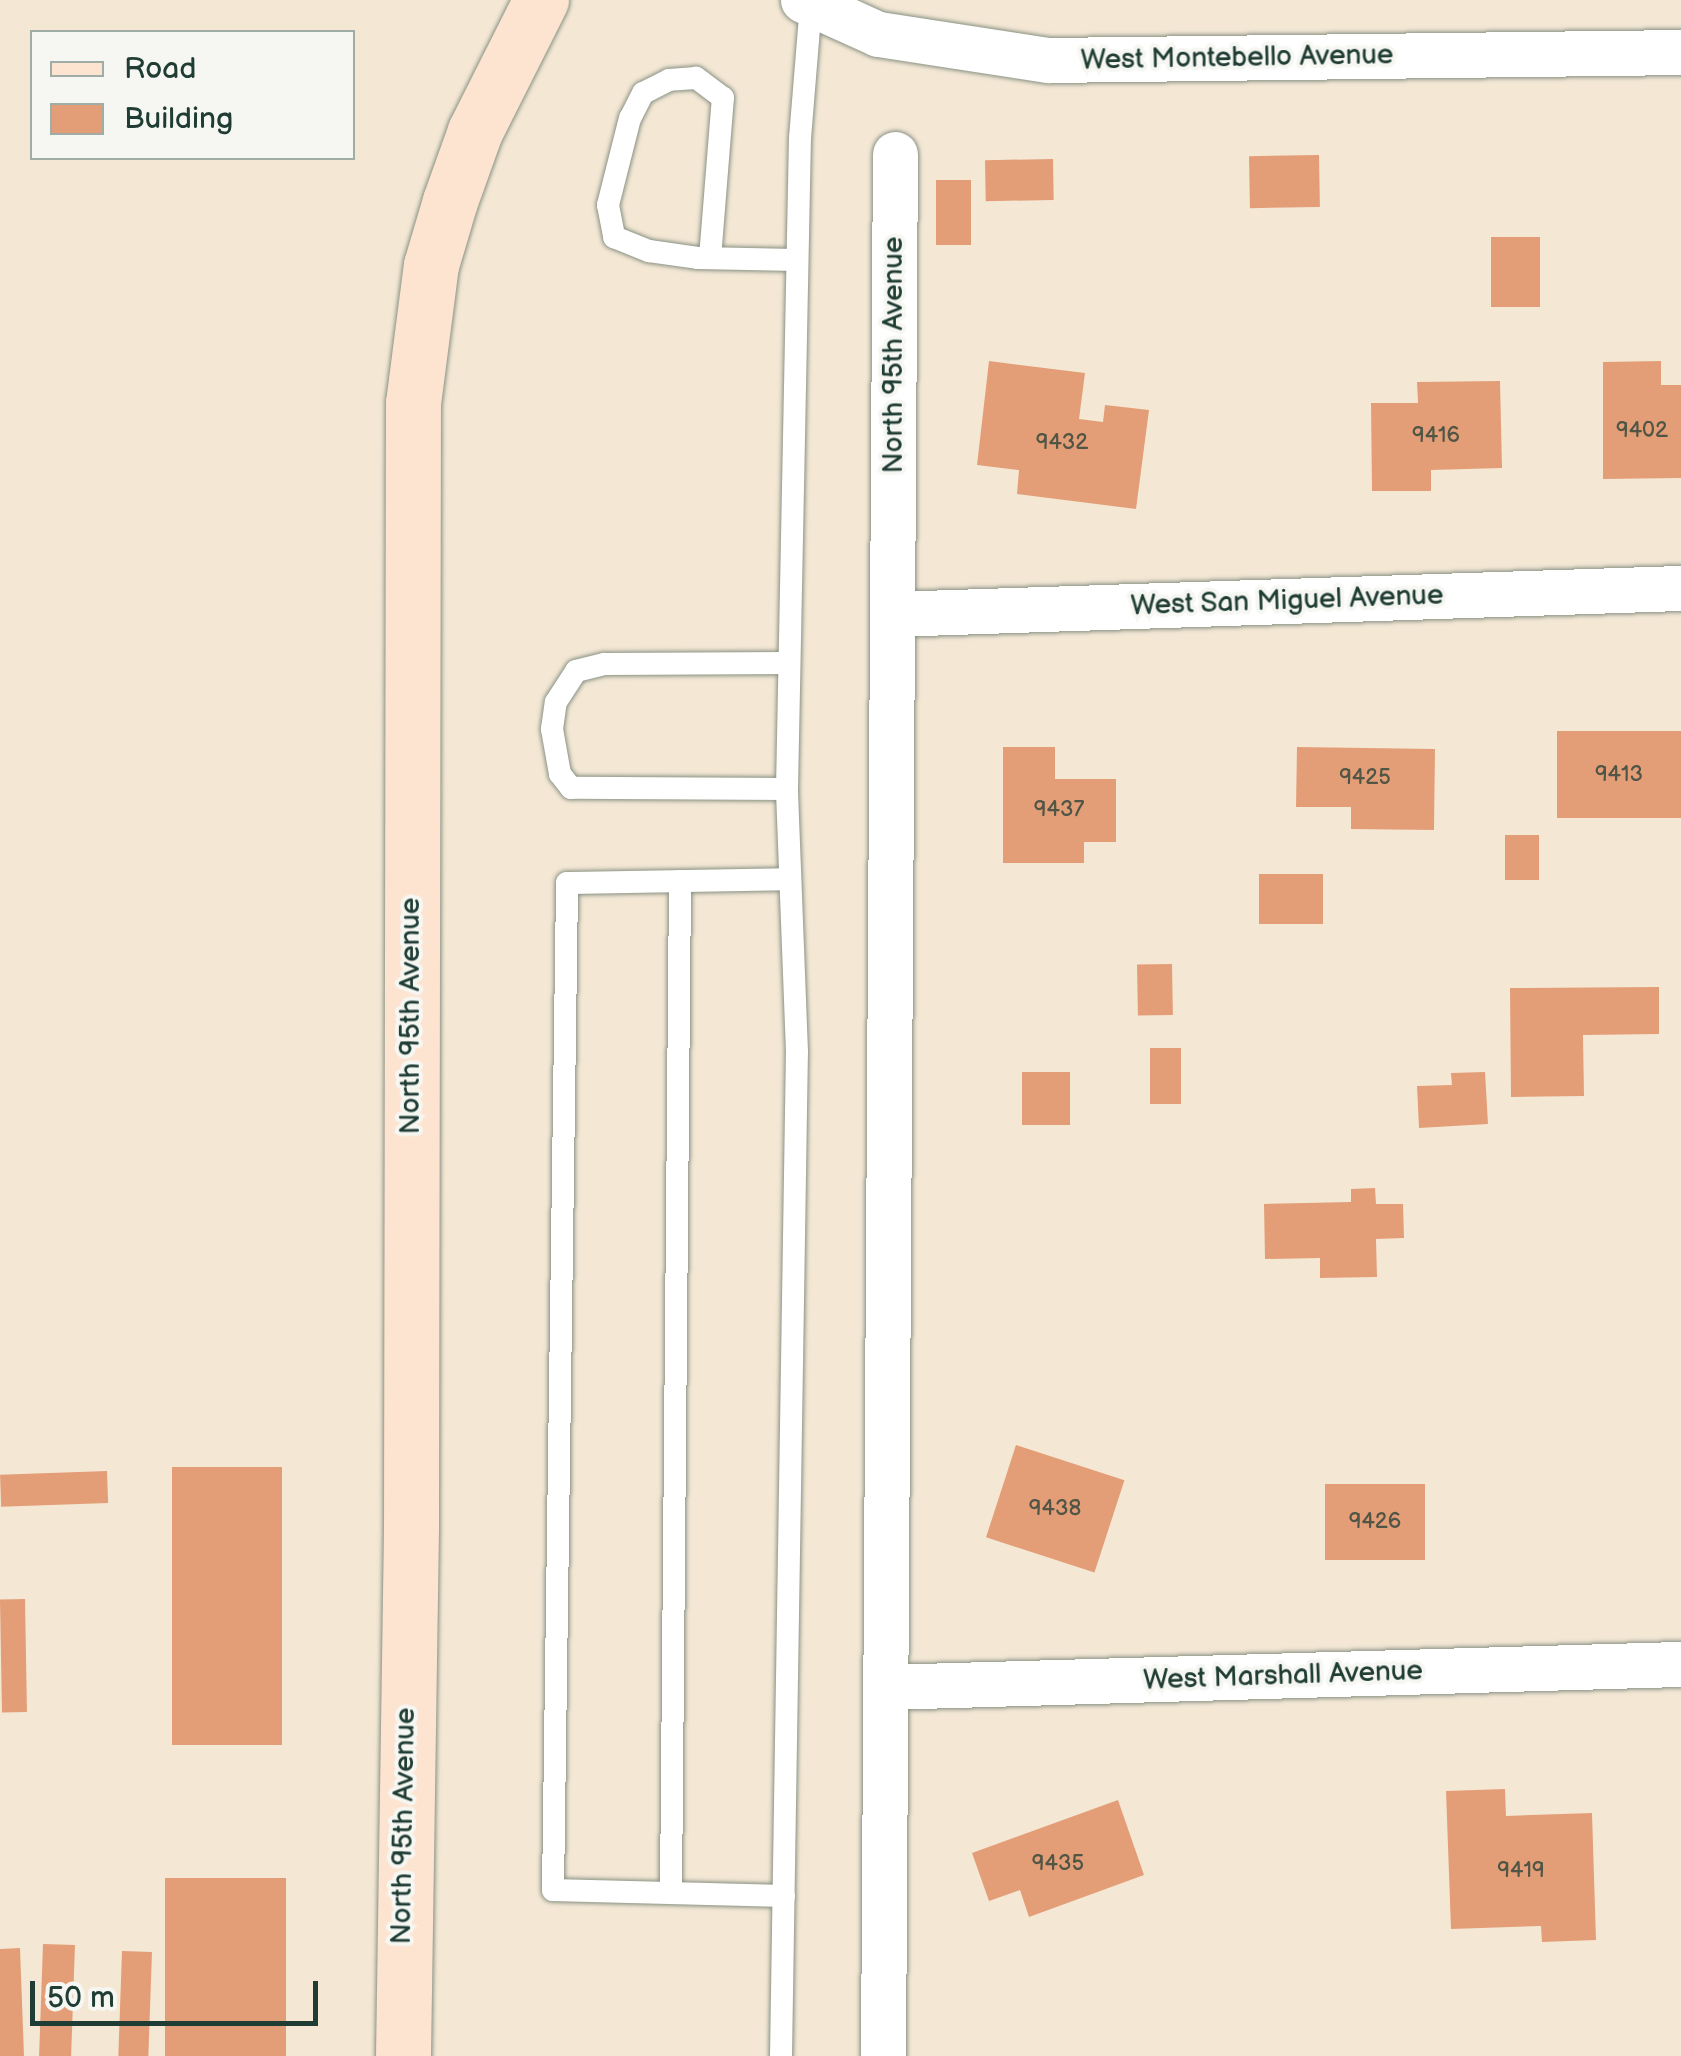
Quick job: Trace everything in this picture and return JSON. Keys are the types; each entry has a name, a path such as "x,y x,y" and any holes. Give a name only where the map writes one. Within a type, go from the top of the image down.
{"street":[{"name":"North 95th Avenue","path":"403,2056 412,1526 413,403 431,265 450,201 475,131 542,0"},
{"name":"West Montebello Avenue","path":"807,2 914,43 1048,60 1681,52"},
{"name":"North 95th Avenue","path":"883,2056 895,154"},
{"name":"West San Miguel Avenue","path":"892,614 1681,588"},
{"name":"West Marshall Avenue","path":"885,1687 1681,1664"}],"lane":[{"path":"782,2056 798,1052 787,789 797,260 807,2"},
{"path":"710,258 723,98 696,78 668,80 644,93 630,118 608,205 614,237 649,251 710,258 797,260"},
{"path":"787,789 571,788 560,774 552,729 556,702 576,671 605,664 790,663"},
{"path":"784,1896 552,1890 567,882 790,879"},
{"path":"671,1893 680,881"}],"building":[{"path":"1319,155 1320,207 1250,208 1249,156"},
{"path":"1053,159 1054,200 986,201 985,160"},
{"path":"936,180 971,180 971,245 936,245"},
{"path":"1491,237 1540,237 1540,307 1491,307"},
{"path":"989,361 1085,373 1079,419 1103,422 1105,405 1149,410 1136,509 1017,494 1019,470 977,465"},
{"path":"1661,361 1661,385 1681,385 1681,478 1603,479 1603,362"},
{"path":"1500,381 1502,468 1431,470 1431,491 1372,491 1371,403 1418,403 1417,382"},
{"path":"1557,731 1681,731 1681,818 1557,818"},
{"path":"1003,747 1055,747 1055,779 1116,779 1116,842 1084,842 1084,863 1003,863"},
{"path":"1297,747 1435,749 1434,830 1351,829 1351,807 1296,807"},
{"path":"1505,835 1539,835 1539,880 1505,880"},
{"path":"1259,874 1323,874 1323,924 1259,924"},
{"path":"1172,964 1173,1015 1138,1016 1137,965"},
{"path":"1659,987 1659,1034 1583,1035 1584,1096 1511,1097 1510,988"},
{"path":"1150,1048 1181,1048 1181,1104 1150,1104"},
{"path":"1022,1072 1070,1072 1070,1125 1022,1125"},
{"path":"1485,1072 1488,1124 1419,1128 1417,1086 1452,1085 1451,1073"},
{"path":"1375,1188 1376,1204 1403,1204 1404,1238 1376,1239 1377,1277 1320,1278 1320,1258 1265,1259 1264,1204 1351,1202 1351,1189"},
{"path":"1016,1445 1124,1480 1094,1572 986,1537"},
{"path":"172,1467 282,1467 282,1745 172,1745"},
{"path":"107,1471 108,1503 1,1507 0,1475"},
{"path":"1325,1484 1425,1484 1425,1560 1325,1560"},
{"path":"0,1599 25,1599 27,1712 2,1712"},
{"path":"1505,1789 1506,1816 1592,1813 1596,1940 1542,1942 1541,1926 1451,1929 1446,1791"},
{"path":"1118,1800 1144,1875 1029,1917 1020,1890 989,1901 972,1853"},
{"path":"165,1878 286,1878 286,2056 165,2056"},
{"path":"43,1944 75,1945 71,2056 39,2056"},
{"path":"20,1948 24,2056 0,2056 0,1949"},
{"path":"122,1951 152,1952 148,2056 118,2056"}]}
